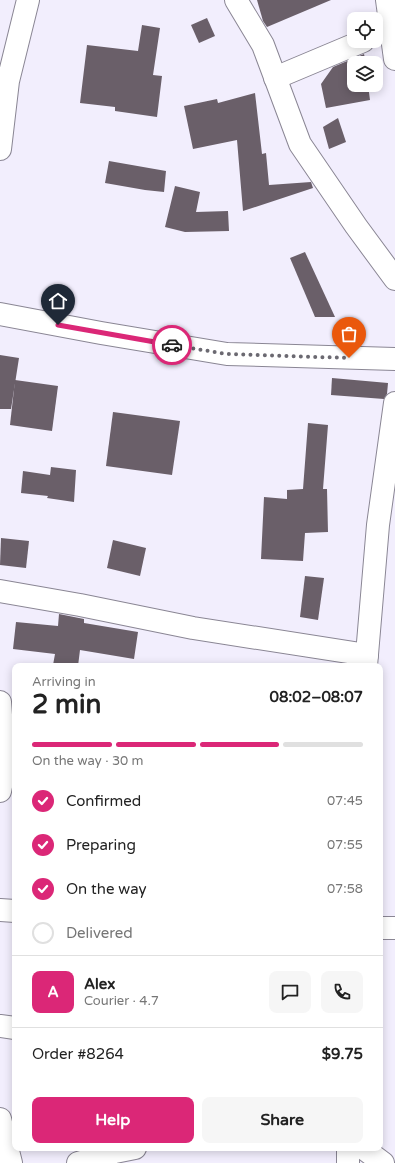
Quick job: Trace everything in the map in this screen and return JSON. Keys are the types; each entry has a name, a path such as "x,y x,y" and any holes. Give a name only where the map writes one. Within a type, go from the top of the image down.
{"street":[{"path":"0,149 8,81 28,0"},
{"path":"236,0 263,45 300,144 356,226 395,279"},
{"path":"387,0 384,33 395,59"},
{"path":"275,78 347,48"},
{"path":"0,314 227,354 395,359"},
{"path":"0,591 367,660 378,525 395,403"},
{"path":"0,702 7,767 0,790"},
{"path":"0,910 12,911"},
{"path":"383,928 395,928"},
{"path":"0,1026 12,1028"},
{"path":"0,1119 10,1163"},
{"path":"78,1163 120,1151"},
{"path":"348,1151 348,1163"},
{"path":"367,1151 384,1163"}],"building":[{"path":"257,0 331,0 267,27 263,21"},
{"path":"207,18 215,36 199,43 191,25"},
{"path":"142,25 160,28 153,75 162,76 157,117 115,111 115,107 80,103 87,45 138,51"},
{"path":"347,61 347,92 369,92 370,100 326,108 321,84 333,67"},
{"path":"255,93 262,154 266,153 269,185 311,182 313,188 243,211 237,140 193,149 184,106 217,99 218,103"},
{"path":"338,118 346,142 329,149 323,127"},
{"path":"109,161 166,171 164,192 105,183"},
{"path":"175,186 200,192 196,212 228,211 229,231 185,232 165,227"},
{"path":"305,252 335,317 315,317 290,258"},
{"path":"0,355 19,358 11,409 0,409"},
{"path":"332,378 388,383 387,394 384,399 331,395"},
{"path":"15,380 58,386 52,431 10,425"},
{"path":"113,412 180,421 172,475 106,466"},
{"path":"308,423 328,425 323,489 327,489 328,532 305,533 303,561 261,559 264,497 287,499 287,490 303,489"},
{"path":"51,467 76,470 74,502 47,498 48,496 21,493 23,471 50,475"},
{"path":"1,538 29,541 26,568 0,565"},
{"path":"113,540 146,548 140,576 107,568"},
{"path":"305,576 324,578 318,620 300,617"},
{"path":"59,614 84,619 84,623 138,632 134,659 80,650 78,663 53,663 55,654 13,649 16,622 58,626"}],"way so far":[{"path":"172,345 227,354 349,358"}],"route":[{"path":"58,325 172,345"}]}
